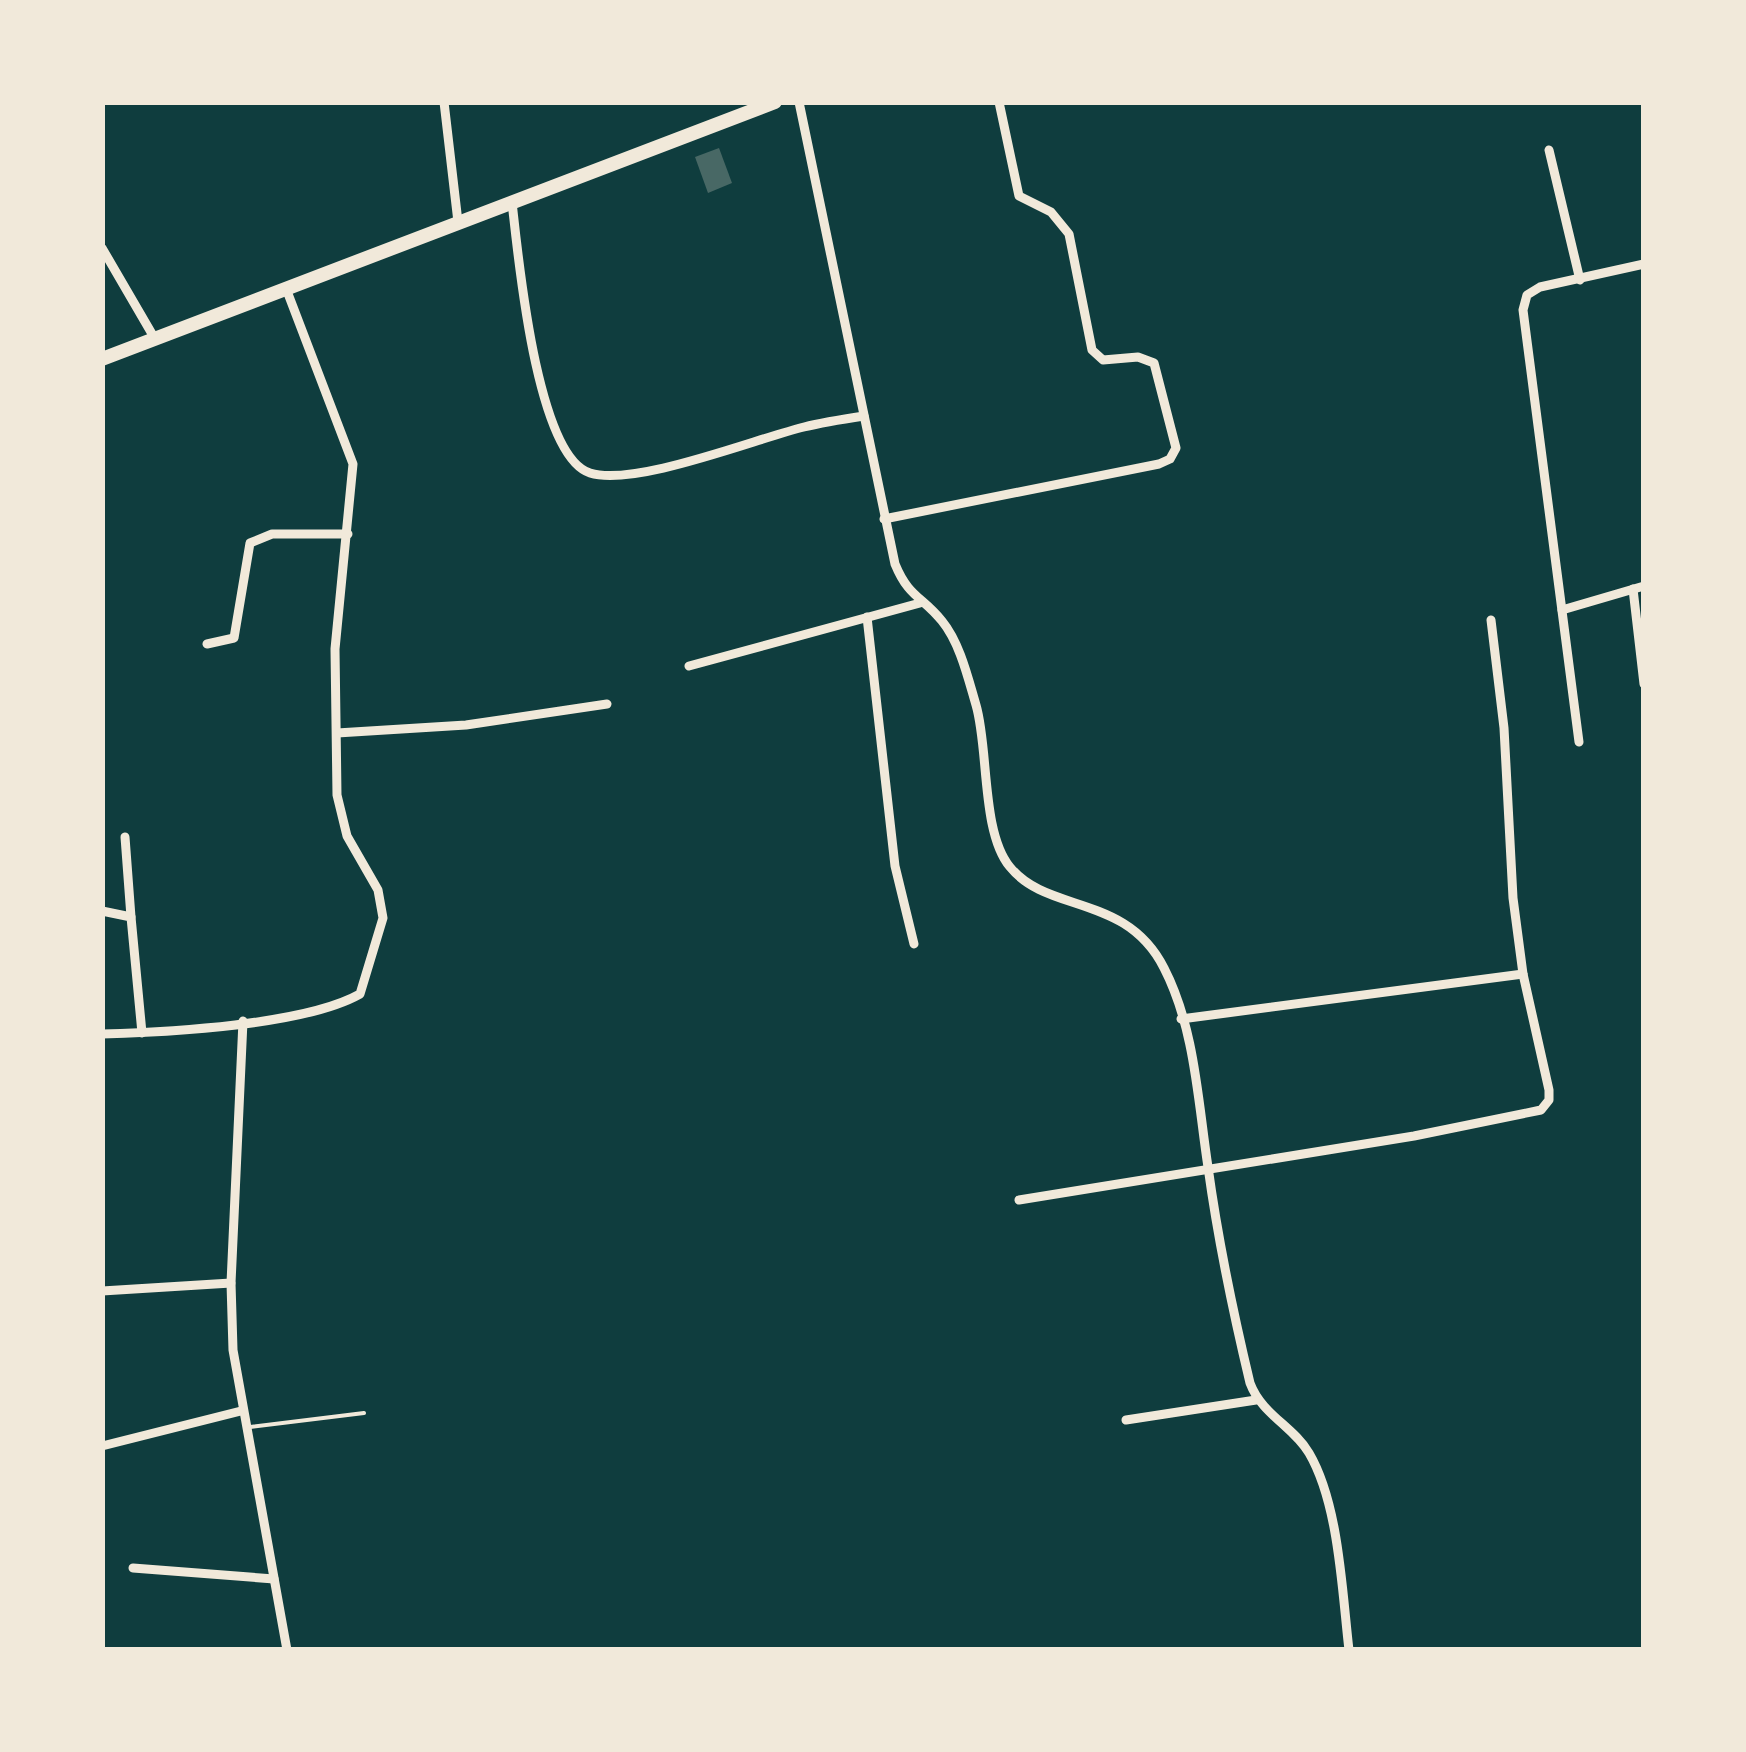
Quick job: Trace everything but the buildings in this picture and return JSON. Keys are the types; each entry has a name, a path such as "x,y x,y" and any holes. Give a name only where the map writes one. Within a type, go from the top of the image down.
{"highway":[{"path":"102,359 775,102"}],"street":[{"path":"444,102 458,222"},
{"path":"798,102 895,564 905,588 941,619 955,644 977,709 996,837 1006,864 1037,890 1094,906 1132,930 1165,969 1195,1069 1208,1170 1237,1328 1256,1400 1307,1448 1316,1466 1338,1556 1349,1650"},
{"path":"884,518 1159,464 1170,459 1176,448 1154,364 1138,357 1103,360 1092,350 1069,234 1051,212 1018,196 999,102"},
{"path":"1549,150 1580,280"},
{"path":"512,200 522,291 552,422 560,445 586,472 605,476 660,468 806,426 864,416"},
{"path":"102,248 155,339"},
{"path":"1578,742 1523,310 1527,295 1540,287 1644,264"},
{"path":"102,1034 244,1022 336,1006 360,994 368,977 382,918 378,890 340,815 337,733 335,649 353,464 287,291"},
{"path":"207,644 234,638 250,543 272,534 348,534"},
{"path":"1562,610 1638,587 1644,684"},
{"path":"689,666 920,604"},
{"path":"868,617 891,840 914,944"},
{"path":"1019,1200 1542,1110 1549,1100 1549,1090 1523,974 1491,620"},
{"path":"337,733 466,725 606,704"},
{"path":"125,837 142,1033"},
{"path":"102,911 131,918"},
{"path":"1181,1019 1523,974"},
{"path":"244,1022 231,1283 242,1411 286,1650"},
{"path":"102,1291 231,1283"},
{"path":"1126,1420 1256,1400"},
{"path":"102,1446 242,1411"},
{"path":"133,1568 274,1579"}],"lane":[{"path":"245,1428 364,1413"}]}
